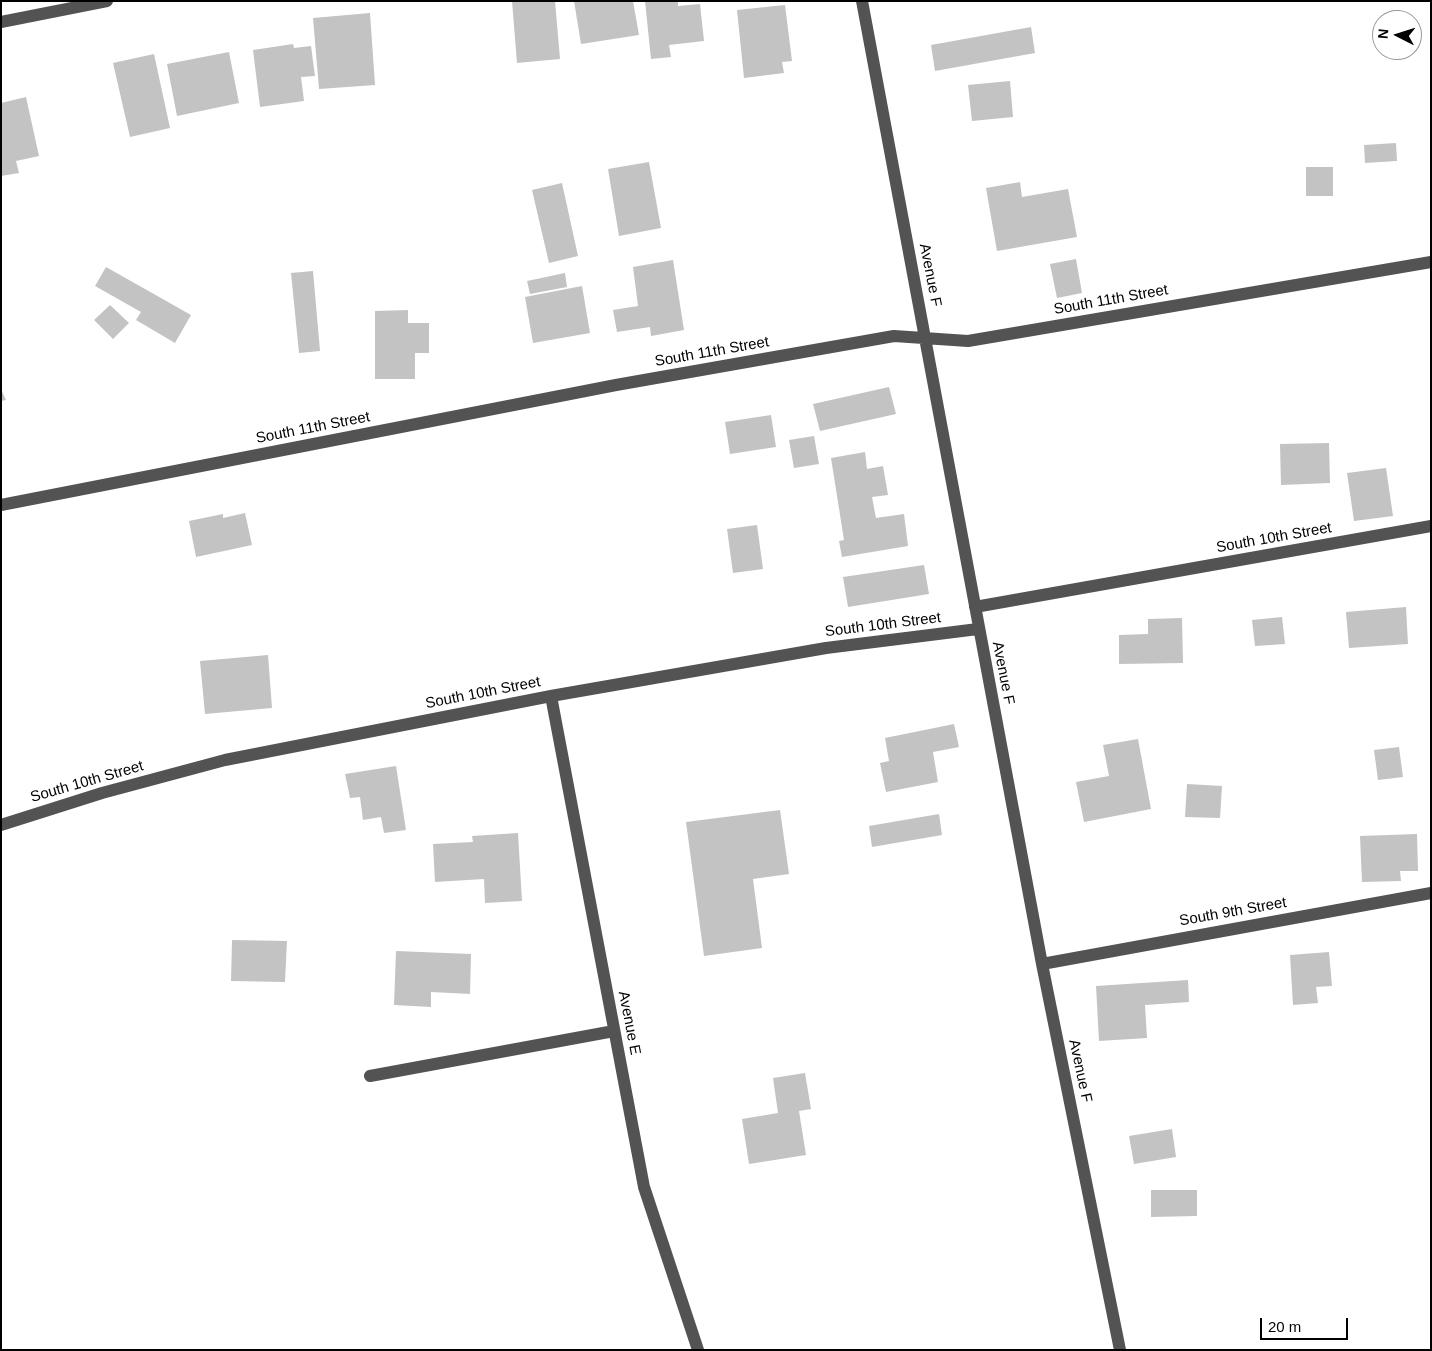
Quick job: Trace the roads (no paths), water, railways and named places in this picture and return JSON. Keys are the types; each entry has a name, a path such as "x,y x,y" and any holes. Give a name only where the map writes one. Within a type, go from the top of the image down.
{"street":[{"path":"1,22 106,1"},
{"name":"Avenue F","path":"862,1 1042,964 1120,1350"},
{"name":"South 11th Street","path":"1,506 616,385 894,336 968,341 1431,262"},
{"name":"South 10th Street","path":"975,607 1431,526"},
{"name":"South 10th Street","path":"1,825 102,793 225,760 551,696 826,648 978,629"},
{"name":"Avenue E","path":"551,696 644,1188 698,1350"},
{"name":"South 9th Street","path":"1042,964 1431,893"},
{"path":"370,1076 614,1031"}]}
